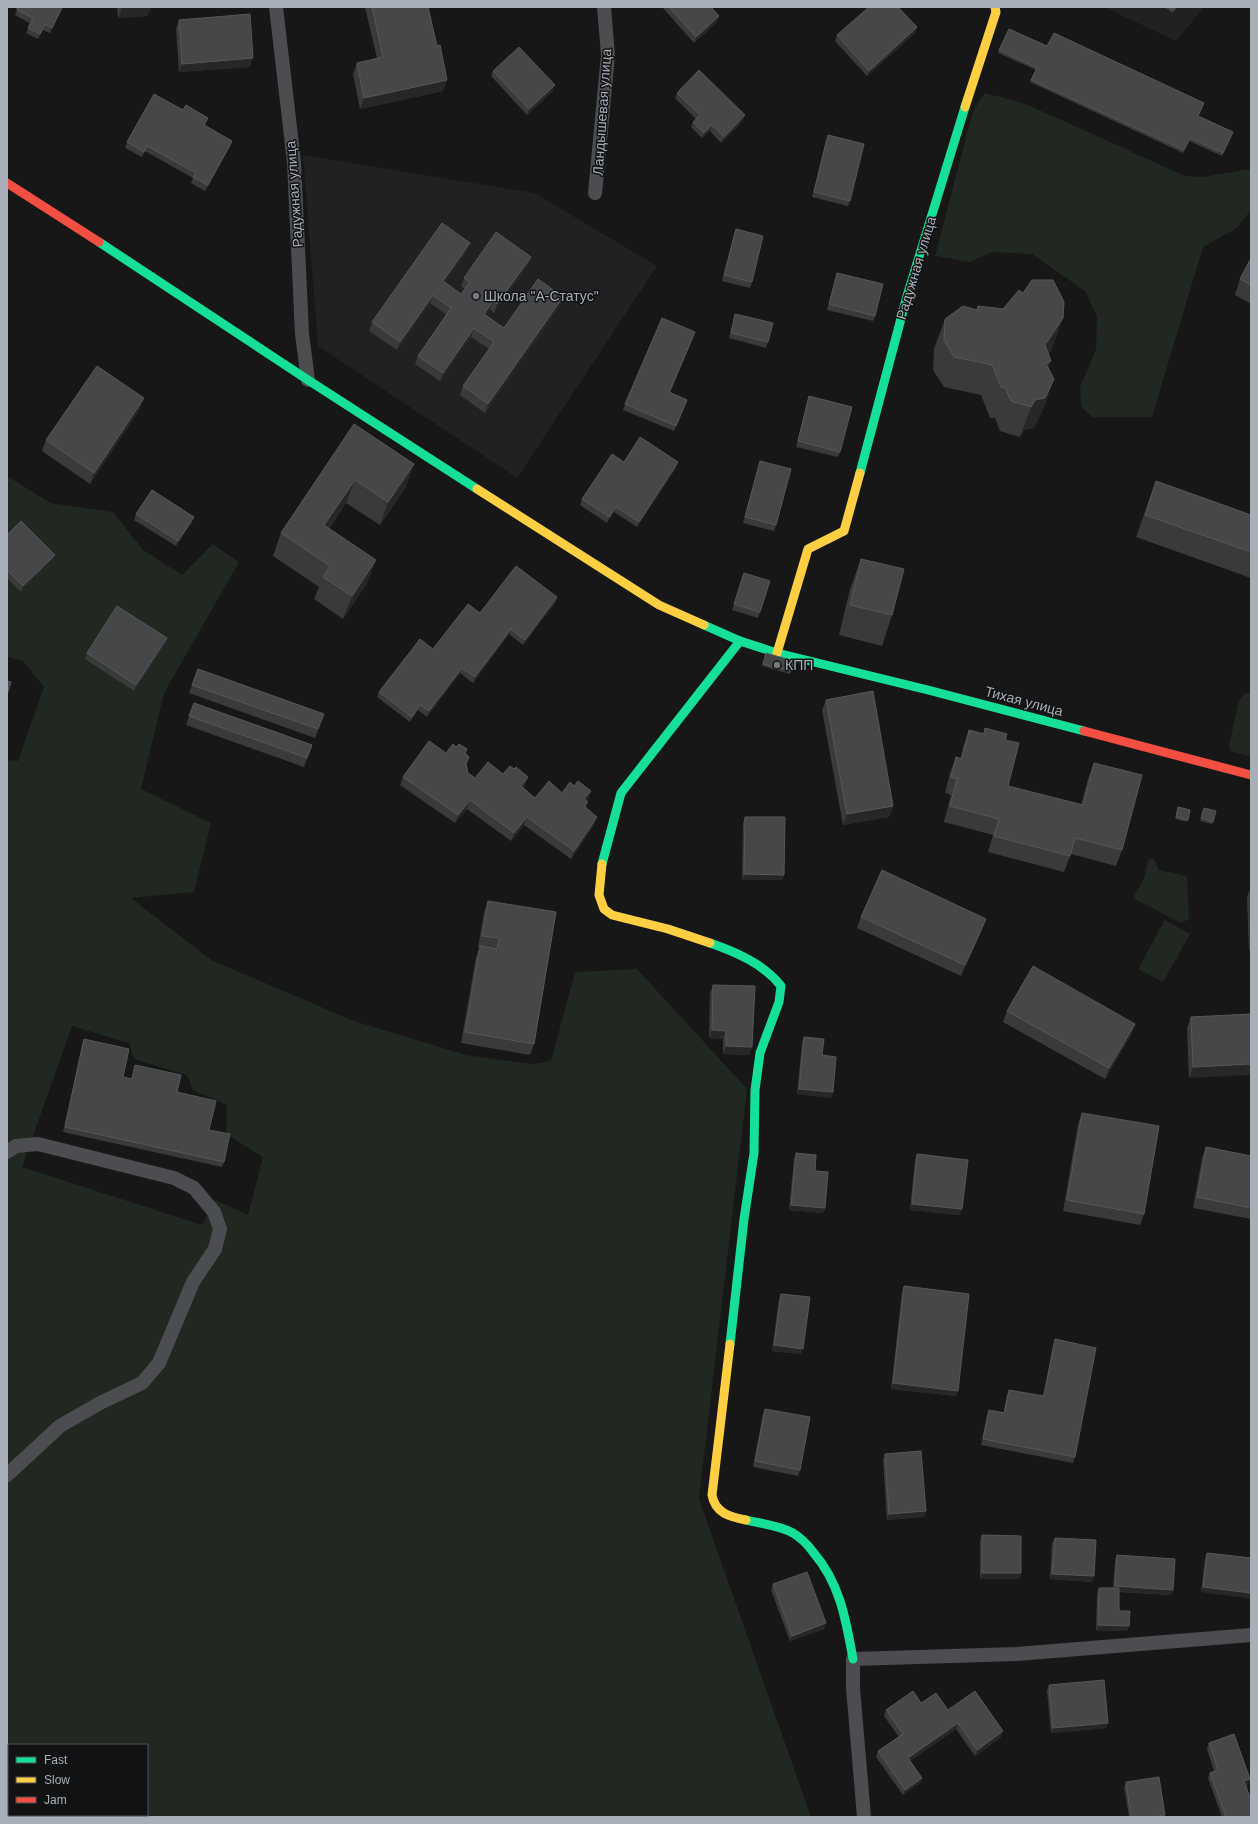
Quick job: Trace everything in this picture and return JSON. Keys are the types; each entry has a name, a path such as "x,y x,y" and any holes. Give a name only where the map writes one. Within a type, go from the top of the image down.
{"street":[{"name":"Радужная улица","path":"276,7 294,162 302,334 308,380"},
{"name":"Ландышевая улица","path":"595,193 608,55 604,7"},
{"name":"Радужная улица","path":"776,653 808,549 844,531 907,296 974,78 996,12 994,7"},
{"name":"Тихая улица","path":"7,183 100,242 308,380 659,605 740,641 776,653 790,655 928,690 1251,775"},
{"path":"740,641 621,793 602,862 599,895 604,909 612,915 668,929 724,948 758,965 781,986 779,1002 760,1053 755,1090 754,1153 743,1227 712,1495 714,1504 718,1509 727,1514 781,1528 793,1533 822,1562 832,1579 843,1610 853,1659 853,1688 864,1817"},
{"path":"7,1152 16,1146 38,1144 174,1178 194,1188 214,1212 220,1229 215,1249 193,1282 159,1363 142,1383 100,1403 60,1426 7,1475"},
{"path":"853,1659 1017,1654 1251,1635"}],"shaded area":[{"path":"1104,7 1204,7 1176,41"},
{"path":"985,93 1026,104 1185,176 1203,177 1251,169 1251,210 1237,228 1203,247 1152,417 1092,417 1081,406 1080,387 1096,350 1097,316 1085,291 1032,254 993,252 969,262 935,256 973,111"},
{"name":"Школа \"А-Статус\"","path":"303,155 534,193 657,266 517,478 318,346"},
{"path":"7,476 50,503 113,512 143,550 182,575 213,544 239,562 164,693 141,789 211,823 194,892 131,898 211,960 354,1021 466,1055 532,1064 551,1061 575,972 637,969 747,1089 699,1499 811,1817 7,1817 7,760 18,761 44,687 23,661 7,657","holes":["72,1026 129,1043 134,1059 187,1075 193,1090 227,1105 226,1134 263,1157 248,1215 215,1200 202,1225 22,1167"]},
{"path":"1245,693 1251,694 1251,756 1232,752 1229,746 1239,701"},
{"path":"1153,858 1159,870 1187,876 1189,919 1181,923 1133,898 1144,878 1148,860"},
{"path":"1165,920 1190,934 1163,982 1138,969"}],"building":[{"path":"18,7 62,7 52,28 45,24 40,34 28,28 33,18 17,10"},
{"path":"372,7 428,7 437,46 440,45 447,80 364,98 357,63 383,57"},
{"path":"669,7 711,7 719,16 696,37"},
{"path":"869,7 898,7 917,27 869,71 837,35"},
{"path":"1168,7 1176,7 1173,11"},
{"path":"250,14 253,58 182,64 179,20"},
{"path":"1009,29 1047,46 1054,33 1204,103 1198,116 1233,132 1223,153 1190,138 1184,150 1031,80 1037,68 999,50"},
{"path":"519,47 555,85 529,109 493,71"},
{"path":"699,70 745,115 724,137 712,125 704,133 693,122 700,115 677,93"},
{"path":"154,94 183,110 186,105 208,118 204,125 232,141 208,185 193,177 196,173 147,146 144,152 127,142"},
{"path":"828,135 864,144 850,201 814,192"},
{"path":"442,223 470,243 443,281 461,294 470,282 464,278 496,232 531,257 497,304 493,301 484,314 504,328 538,279 563,297 488,404 463,386 494,342 474,328 443,373 418,356 451,308 433,295 400,342 372,322"},
{"path":"736,229 763,236 752,282 724,275"},
{"path":"1251,258 1251,285 1240,279"},
{"path":"837,273 883,284 875,316 829,304"},
{"path":"1032,280 1053,280 1064,302 1063,318 1045,345 1051,361 1046,364 1054,379 1045,398 1035,400 1031,407 1011,401 1005,388 1001,387 992,365 954,357 944,340 945,319 963,306 977,310 978,306 1003,309 1019,290 1023,293"},
{"path":"735,314 773,323 768,342 731,333"},
{"path":"662,318 695,332 669,392 687,400 676,426 625,404"},
{"path":"97,366 144,398 94,473 46,440"},
{"path":"809,396 852,407 840,452 798,441"},
{"path":"354,424 414,464 388,502 355,480 324,525 376,560 352,596 323,577 330,566 281,533"},
{"path":"640,437 678,462 639,522 616,507 609,517 582,499 612,454 624,462"},
{"path":"760,461 791,469 776,525 745,517"},
{"path":"1156,481 1251,515 1251,552 1145,515"},
{"path":"152,490 194,517 178,541 136,514"},
{"path":"21,521 55,555 23,586 7,570 7,535"},
{"path":"861,559 904,569 892,615 850,605"},
{"path":"516,566 557,597 525,640 511,629 475,677 462,668 429,711 420,705 412,717 379,692 420,639 433,649 468,604 480,613"},
{"path":"744,573 770,581 760,612 734,604"},
{"path":"117,606 167,638 136,685 87,653"},
{"name":"КПП","path":"766,653 794,661 791,671 763,664"},
{"path":"198,669 324,714 318,729 192,685"},
{"path":"7,681 11,682 7,695"},
{"path":"873,691 893,806 847,814 826,700"},
{"path":"194,703 312,745 307,758 189,716"},
{"path":"985,728 1007,734 1005,740 1019,743 1008,786 1083,805 1094,763 1142,775 1122,850 1075,838 1070,856 994,836 999,819 950,806 957,779 951,777 956,757 962,759 969,730 984,734"},
{"path":"429,741 446,753 453,744 456,747 459,744 467,749 465,753 469,757 466,764 468,773 475,778 488,762 503,774 510,766 514,769 516,767 528,777 521,786 535,798 549,781 562,793 570,782 574,786 578,781 591,791 584,799 588,802 584,806 597,817 574,851 527,817 514,833 470,800 458,815 403,777"},
{"path":"1178,807 1190,810 1188,820 1176,817"},
{"path":"1204,808 1216,811 1213,822 1201,818"},
{"path":"745,817 785,817 784,875 744,874"},
{"path":"882,870 986,919 965,965 861,917"},
{"path":"488,901 556,912 534,1044 465,1032 480,946 497,949 499,938 482,936"},
{"path":"1033,966 1135,1024 1109,1068 1007,1011"},
{"path":"713,985 755,986 752,1047 726,1046 726,1031 712,1030"},
{"path":"1251,1014 1251,1064 1193,1067 1191,1017"},
{"path":"804,1037 824,1039 822,1055 836,1057 833,1092 799,1089"},
{"path":"84,1039 129,1049 123,1077 132,1079 135,1065 181,1075 177,1092 216,1101 209,1130 230,1134 224,1162 65,1127"},
{"path":"1082,1113 1159,1126 1144,1214 1067,1200"},
{"path":"1206,1147 1251,1156 1251,1208 1197,1197"},
{"path":"796,1153 816,1155 815,1171 828,1172 825,1208 791,1205"},
{"path":"917,1154 968,1160 962,1209 912,1204"},
{"path":"904,1286 969,1294 958,1391 893,1383"},
{"path":"781,1294 810,1297 803,1349 774,1345"},
{"path":"1055,1339 1096,1348 1075,1457 983,1439 989,1410 1004,1413 1009,1390 1044,1396"},
{"path":"765,1409 810,1417 800,1470 755,1461"},
{"path":"921,1451 926,1511 889,1514 885,1454"},
{"path":"982,1535 1021,1536 1021,1573 982,1573"},
{"path":"1055,1538 1096,1540 1094,1576 1052,1574"},
{"path":"1207,1553 1251,1558 1251,1593 1203,1587"},
{"path":"1117,1555 1175,1559 1173,1590 1115,1586"},
{"path":"807,1572 826,1623 792,1636 773,1584"},
{"path":"1099,1588 1119,1588 1119,1611 1130,1611 1129,1626 1098,1625"},
{"path":"1104,1680 1108,1723 1053,1728 1049,1685"},
{"path":"913,1691 921,1703 936,1693 948,1710 975,1691 1003,1731 977,1750 958,1723 908,1758 922,1778 905,1790 878,1751 903,1734 886,1710"},
{"path":"1234,1734 1250,1779 1244,1781 1251,1800 1251,1815 1245,1817 1226,1817 1210,1773 1218,1770 1209,1743"},
{"path":"1159,1777 1165,1815 1131,1817 1126,1782"}],"traffic: fast":[{"path":"860,473 907,296 965,107"},
{"path":"99,242 477,489"},
{"path":"704,625 740,641 777,653 928,690 1084,731"},
{"path":"602,864 621,793 740,641"},
{"path":"710,943 730,950 758,965 781,986 779,1002 760,1053 755,1090 754,1153 744,1219 730,1344"},
{"path":"746,1520 788,1530 799,1537 811,1549 830,1576 836,1589 848,1630 853,1659"}],"traffic: slow":[{"path":"965,107 996,12 995,7"},
{"path":"777,653 808,549 844,531 860,473"},
{"path":"477,489 659,605 704,625"},
{"path":"602,864 599,895 604,909 612,915 668,929 710,943"},
{"path":"730,1344 712,1495 716,1506 724,1513 729,1516 746,1520"}],"traffic: jam":[{"path":"7,183 99,242"},
{"path":"1084,731 1251,775"}],"place":[{"name":"Школа \"А-Статус\"","path":"476,296"},
{"name":"КПП","path":"777,665"}]}
